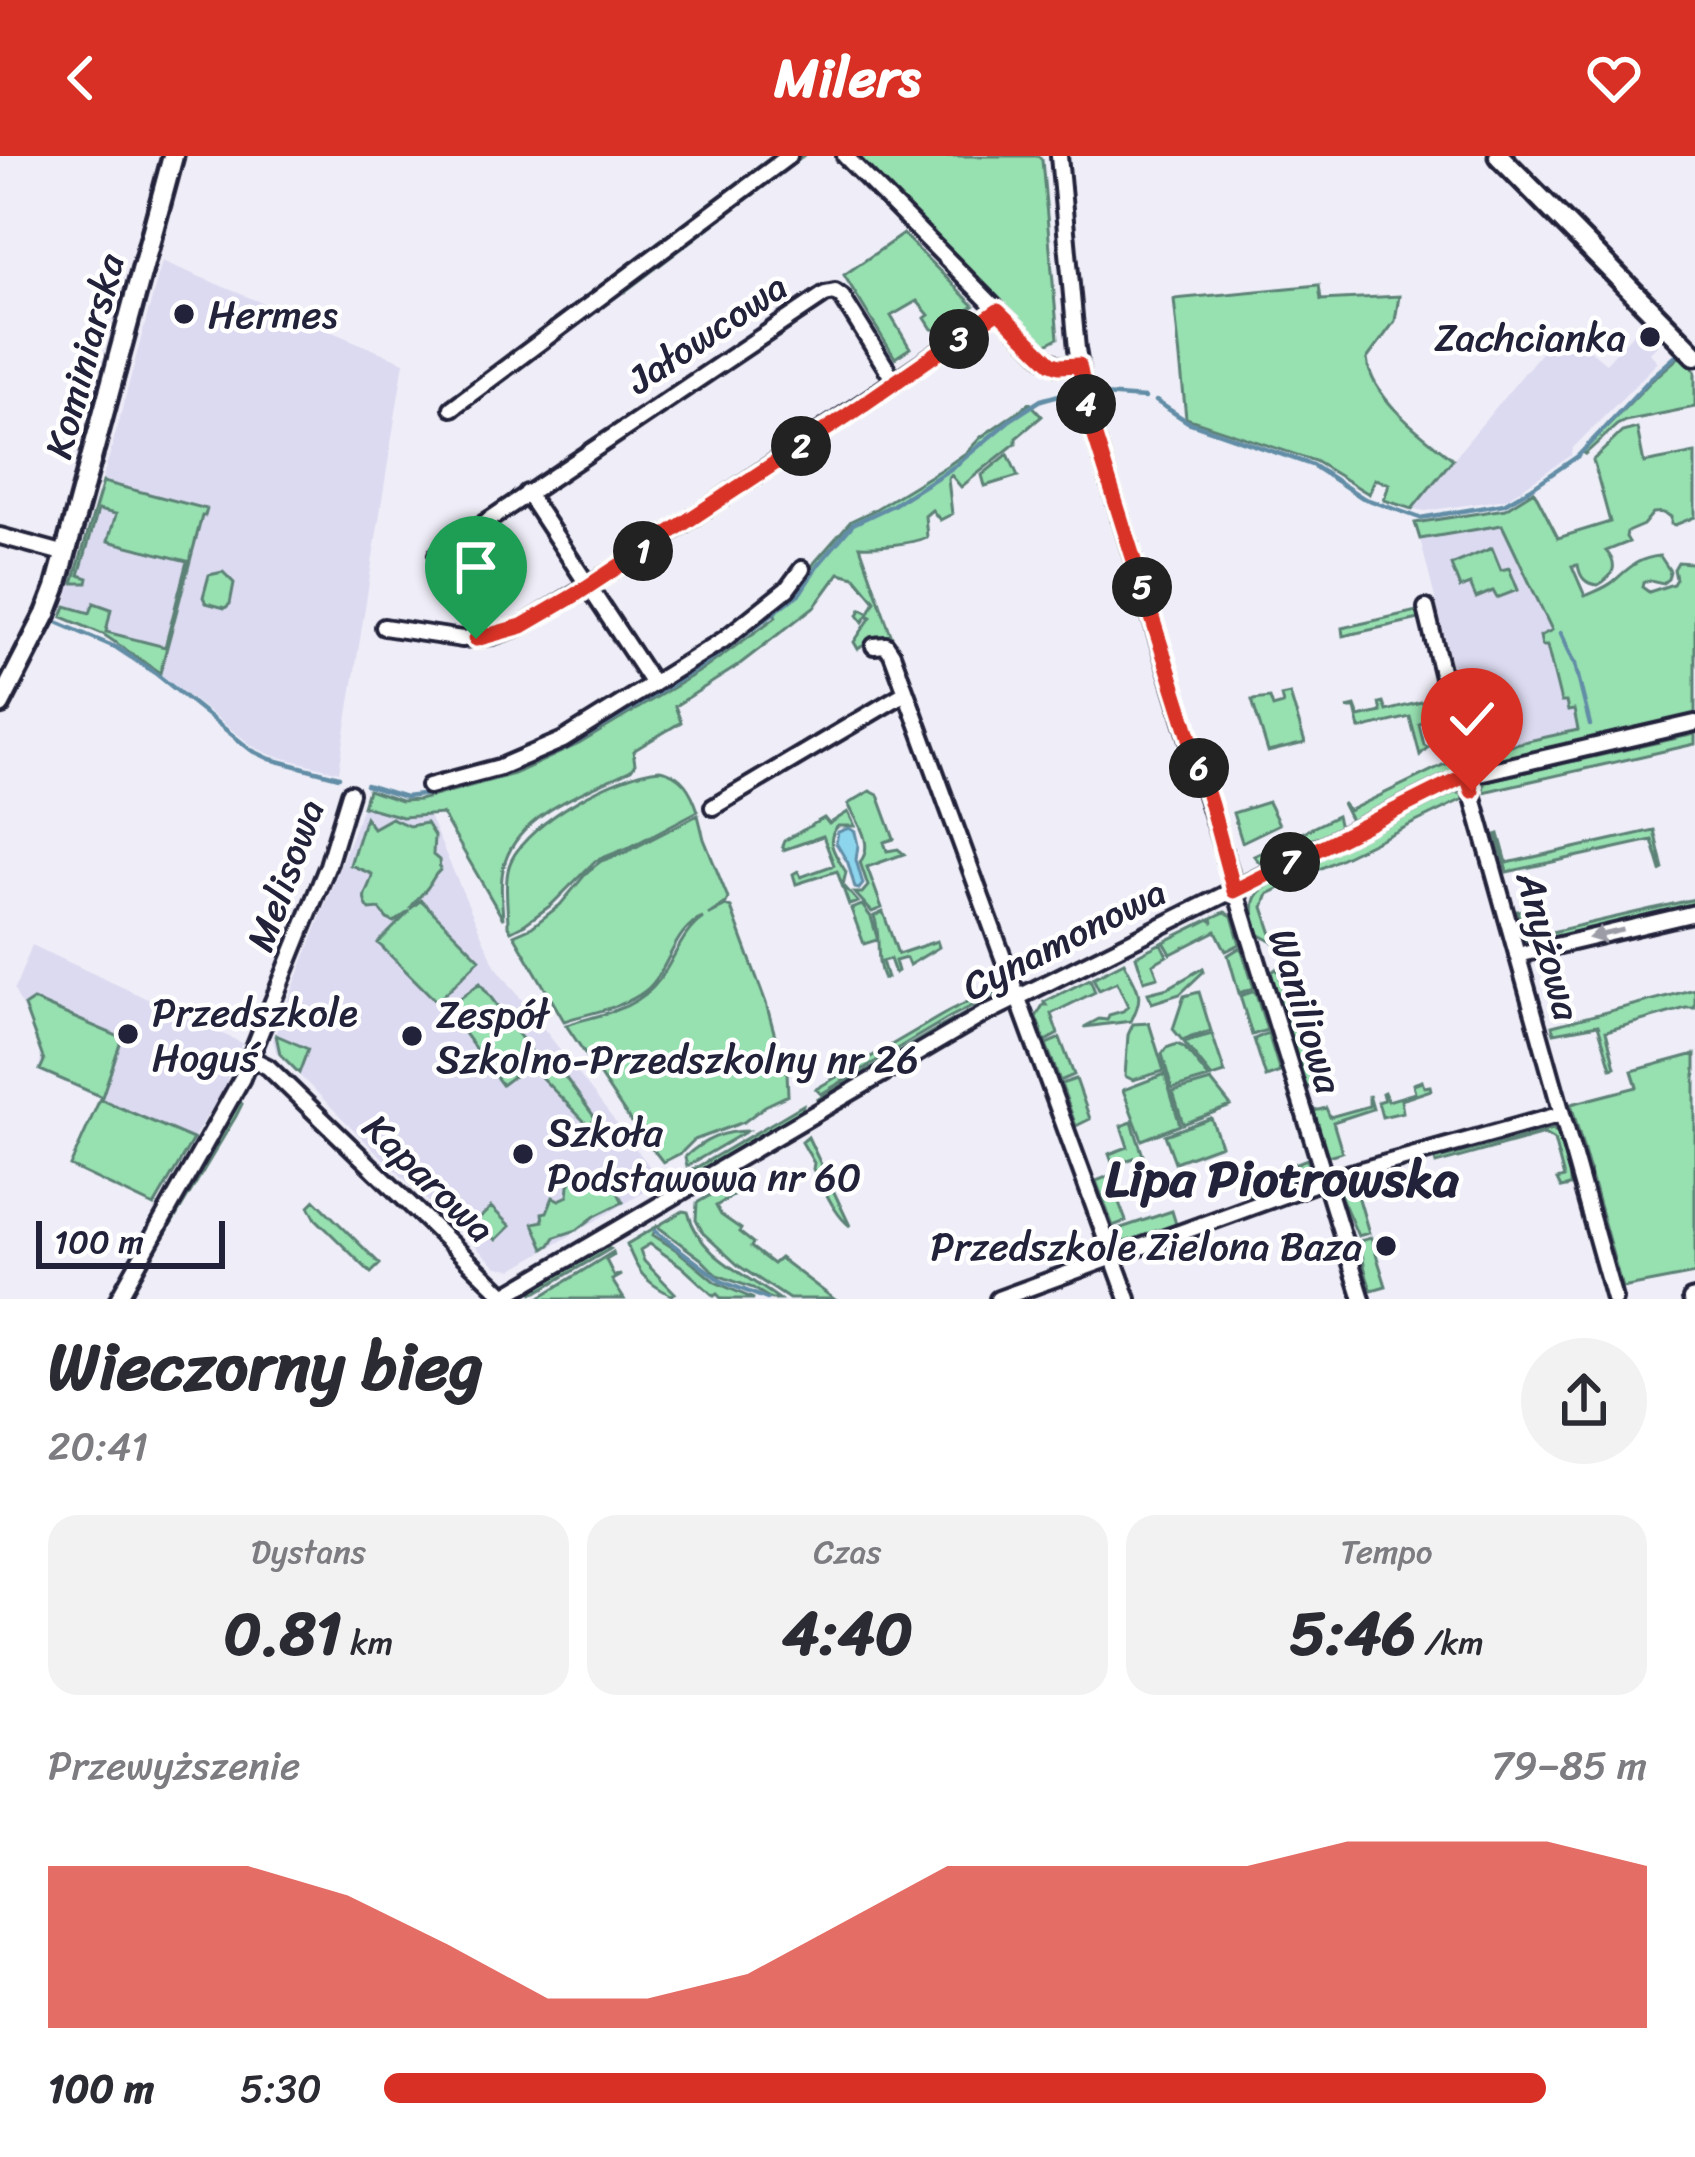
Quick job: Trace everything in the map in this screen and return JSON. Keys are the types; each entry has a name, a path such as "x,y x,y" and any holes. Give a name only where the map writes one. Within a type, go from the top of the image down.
{"street":[{"name":"Kominiarska","path":"0,704 46,614 66,554 173,156"},
{"path":"452,408 789,156"},
{"path":"845,156 1051,363 1079,365"},
{"name":"Waniliowa","path":"1059,156 1084,398 1362,1299"},
{"path":"1499,156 1695,356"},
{"name":"Jałowcowa","path":"437,555 825,294 835,292 842,298 896,382"},
{"path":"384,627 462,639 522,626 998,311"},
{"path":"527,494 653,684"},
{"path":"0,536 66,554"},
{"path":"429,786 539,751 723,640 787,589 802,569"},
{"name":"Anyżowa","path":"1426,608 1467,776 1614,1299"},
{"path":"874,646 889,648 1128,1299"},
{"path":"713,807 905,693"},
{"name":"Cynamonowa","path":"504,1298 928,1046 1467,776 1695,723"},
{"name":"Melisowa","path":"118,1299 235,1094 328,865 350,794"},
{"path":"1517,955 1695,913"},
{"name":"Kaparowa","path":"250,1058 268,1067 504,1298"},
{"path":"998,1299 1325,1180 1562,1114"}],"shaded area":[{"path":"162,261 404,362 339,772 254,747 160,674 102,635 62,617"},
{"path":"1642,323 1661,342 1650,353 1658,362 1573,448 1572,455 1506,499 1412,509 1562,327 1606,363"},
{"path":"1502,525 1551,629 1579,730 1483,752 1472,745 1420,539"},
{"name":"Zespół Szkolno-Przedszkolny nr 26","path":"363,806 402,817 429,816 495,965 660,1183 513,1269 497,1267 276,1052 273,1040"},
{"name":"Przedszkole Hoguś","path":"32,945 242,1043 226,1085 193,1139 38,1071 41,1058 14,990"}],"green space":[{"path":"773,156 779,156 538,332"},
{"path":"804,156 627,290 629,284"},
{"path":"857,156 1038,156 1058,338 1045,345"},
{"path":"903,234 974,306 936,330 917,301 891,316 910,348 895,358 844,275"},
{"path":"1319,285 1321,300 1399,296 1395,321 1367,359 1371,374 1388,402 1453,459 1412,509 1384,500 1389,484 1375,479 1369,494 1315,461 1186,418 1174,299"},
{"path":"1680,356 1695,371 1695,407 1625,421 1585,454 1583,451"},
{"path":"1030,403 1042,416 1016,443 961,487 951,475 952,514 940,520 932,510 925,516 927,537 860,546 895,646 877,636 858,649 854,642 871,617 863,622 858,615 861,609 869,613 875,601 855,577 839,573 815,606 736,667 675,706 681,722 633,751 631,770 558,805 525,829 503,869 503,919 442,814 402,817 363,806 368,790 401,801 419,800 514,774 579,744 705,668 776,617 772,607 796,591 851,521 950,464"},
{"path":"1637,428 1644,463 1695,453 1695,517 1675,525 1667,514 1653,513 1643,525 1627,532 1629,542 1606,551 1613,570 1598,585 1584,579 1578,565 1572,566 1585,596 1646,559 1660,556 1670,571 1663,583 1643,582 1649,592 1673,584 1678,562 1695,567 1695,716 1474,765 1467,751 1472,745 1483,751 1578,730 1574,710 1568,711 1566,702 1561,702 1547,646 1542,646 1540,636 1552,630 1502,525 1420,539 1415,523 1505,509 1534,491 1558,538 1610,522 1593,460 1622,432"},
{"path":"1008,454 1018,476 985,486 982,475"},
{"path":"103,482 207,509 160,673 103,634 62,617 66,606 90,613 94,603 111,609 106,632 165,647 187,561 108,541 116,514 98,510 79,575 88,578 87,583 73,583"},
{"path":"1492,548 1501,570 1509,568 1518,590 1497,598 1493,591 1476,598 1470,584 1460,588 1451,565"},
{"path":"223,572 234,583 225,608 206,603 203,597 209,575"},
{"path":"1421,610 1419,619 1343,636 1342,628"},
{"path":"1434,689 1438,690 1441,718 1419,724 1428,747 1420,755 1410,717 1360,729 1355,708 1347,708 1355,706 1359,717 1381,712 1379,703 1383,702 1386,711 1433,699"},
{"path":"1290,694 1305,743 1268,752 1252,700 1270,698 1273,707 1283,704 1281,696"},
{"path":"1695,734 1695,744 1483,792 1484,783 1491,780"},
{"path":"1459,760 1452,775 1359,822 1350,819 1342,803 1348,811"},
{"path":"660,770 685,784 698,811 595,861 551,905 511,931 507,876 521,846 576,802 622,780"},
{"path":"870,791 878,795 894,839 884,842 887,851 898,849 904,854 867,867 882,908 872,912 855,893 868,886 860,862 866,848 848,804"},
{"path":"1456,792 1463,799 1268,894 1263,907 1275,943 1258,934 1253,908 1265,887 1297,871 1300,874 1308,865"},
{"path":"1268,802 1279,824 1242,842 1233,813"},
{"path":"848,812 855,826 838,826 832,843 846,872 843,885 858,902 849,905 837,871 796,884 793,874 798,871 801,877 834,865 823,836 783,850 782,846 824,818 829,824"},
{"path":"698,815 728,898 708,915 731,908 766,1003 777,1053 787,1071 788,1095 744,1122 694,1140 663,1162 566,1025 641,998 703,918 684,931 645,991 616,1006 564,1021 514,935 560,905 601,861"},
{"path":"1337,816 1340,828 1320,841 1317,837 1261,864 1254,856"},
{"path":"365,817 373,828 391,818 409,826 426,823 434,836 433,855 440,870 410,909 421,900 480,959 437,1002 378,943 410,911 394,922 380,909 370,910 366,905 372,874 350,865"},
{"path":"1654,830 1661,870 1652,840 1507,872 1496,835 1507,863"},
{"path":"1695,899 1695,909 1528,948 1517,911 1527,910 1530,922 1524,923 1524,930 1532,927 1534,936"},
{"path":"862,905 877,937 864,944 851,909"},
{"path":"883,912 898,954 937,941 939,947 909,965 906,958 895,961 895,973 890,959 882,961 884,979 874,916"},
{"path":"1225,912 1232,916 1240,944 1226,951 1216,931 1171,954 1164,942 1210,919 1213,923 1212,918"},
{"path":"1161,943 1167,956 1153,964 1158,977 1144,981 1136,956"},
{"path":"1241,947 1254,988 1239,993 1228,955"},
{"path":"1124,962 1139,997 1131,1021 1084,1027 1128,1006 1117,982 1099,990 1093,978"},
{"path":"1203,968 1180,994 1152,1003 1148,993 1168,988"},
{"path":"1277,968 1314,1086 1301,1083 1267,976"},
{"path":"1090,979 1095,992 1051,1014 1058,1034 1045,1041 1036,1017 1044,1002"},
{"path":"480,983 537,1059 502,1085 446,1009"},
{"path":"999,987 1000,992 821,1094 816,1089 951,1010"},
{"path":"1695,989 1695,1008 1606,1031 1615,1067 1611,1068 1598,1025 1554,1033 1552,1026"},
{"path":"1255,991 1267,1030 1252,1035 1240,996"},
{"path":"1199,992 1211,1031 1182,1040 1173,1029 1184,996"},
{"path":"33,1000 122,1038 102,1097 40,1070 44,1061 24,1006"},
{"path":"990,1000 992,1004 829,1098 820,1098 942,1026"},
{"path":"1149,1023 1164,1071 1133,1080 1125,1076 1128,1035 1133,1024"},
{"path":"1268,1033 1280,1072 1266,1077 1254,1039"},
{"path":"1212,1034 1225,1073 1212,1077 1184,1042"},
{"path":"276,1035 308,1049 299,1073 280,1054"},
{"path":"1060,1038 1074,1075 1060,1081 1046,1044"},
{"path":"1177,1044 1209,1078 1172,1089 1162,1054"},
{"path":"1695,1054 1695,1274 1622,1288 1571,1104 1637,1087 1632,1071"},
{"path":"554,1062 596,1119 588,1125 538,1074"},
{"path":"1165,1074 1180,1125 1142,1140 1123,1090"},
{"path":"1076,1079 1090,1119 1076,1126 1061,1084"},
{"path":"1211,1081 1231,1106 1183,1124 1173,1092"},
{"path":"1422,1081 1431,1090 1401,1100 1403,1112 1382,1117 1378,1102 1384,1100 1382,1093 1388,1101 1415,1093 1413,1084"},
{"path":"1369,1095 1373,1109 1333,1122 1342,1152 1328,1156 1314,1111 1326,1108 1330,1117 1369,1106"},
{"path":"100,1099 193,1139 154,1206 70,1166"},
{"path":"238,1099 242,1104 236,1116 153,1255 150,1253"},
{"path":"803,1105 796,1117 707,1170 692,1170"},
{"path":"1211,1118 1221,1145 1175,1162 1165,1135"},
{"path":"1132,1122 1153,1186 1145,1189 1134,1158 1113,1165 1109,1154 1128,1147 1121,1126"},
{"path":"1553,1129 1570,1186 1561,1188 1557,1180 1564,1178 1554,1140 1544,1134 1436,1164 1435,1160"},
{"path":"747,1131 687,1166 685,1157 706,1142"},
{"path":"808,1137 850,1226 834,1208 813,1169 802,1142"},
{"path":"1307,1159 1309,1165 1300,1178 1250,1196 1245,1184"},
{"path":"579,1169 619,1170 629,1179 617,1191 623,1202 577,1230 555,1237 544,1249 533,1223 543,1221 542,1213 553,1197 568,1196"},
{"path":"1109,1176 1126,1221 1113,1226 1096,1181"},
{"path":"737,1179 746,1188 716,1206 721,1215 773,1264 780,1258 834,1299 789,1299 739,1266 703,1233 696,1220 697,1203"},
{"path":"1352,1183 1369,1233 1358,1236 1339,1192"},
{"path":"315,1200 380,1264 371,1273 316,1219 309,1206"},
{"path":"491,1207 510,1226 496,1240 477,1221"},
{"path":"1172,1211 1176,1224 1126,1242 1118,1239 1115,1230"},
{"path":"688,1212 713,1253 779,1299 717,1275 657,1226"},
{"path":"657,1226 653,1235 715,1282 754,1299 714,1296 650,1244 640,1250 644,1261 675,1293 655,1285 638,1269 627,1244"},
{"path":"1371,1238 1386,1286 1372,1290 1359,1241"},
{"path":"602,1246 610,1249 537,1292 529,1288"},
{"path":"613,1252 606,1260 614,1276 621,1275 612,1280 624,1299 537,1299"}],"water":[{"path":"849,828 858,845 856,860 863,884 859,889 836,843 838,832"}],"waterway":[{"path":"1156,401 1188,422 1312,465 1363,498 1420,518 1504,504 1530,489 1578,456 1676,356"},
{"path":"366,785 405,797 429,794 497,777 567,748 707,663 800,593 853,524 955,466 1041,400 1059,395"},
{"path":"1102,395 1145,398"},
{"path":"59,623 117,648 155,673 251,750 339,777"},
{"path":"1561,633 1575,664 1590,725"},
{"path":"655,1231 721,1281 767,1299"}],"place":[{"name":"Hermes","path":"184,314"},
{"name":"Zachcianka","path":"1650,337"},
{"name":"Przedszkole Hoguś","path":"128,1034"},
{"name":"Zespół Szkolno-Przedszkolny nr 26","path":"412,1036"},
{"name":"Szkoła Podstawowa nr 60","path":"523,1154"},
{"name":"Przedszkole Zielona Baza","path":"1386,1246"}],"district":[{"name":"Lipa Piotrowska","path":"1282,1179"}],"route":[{"path":"476,639 522,626 575,595 998,311 1051,363 1079,365 1092,427 1234,891 1458,779 1467,776 1472,791"}]}
